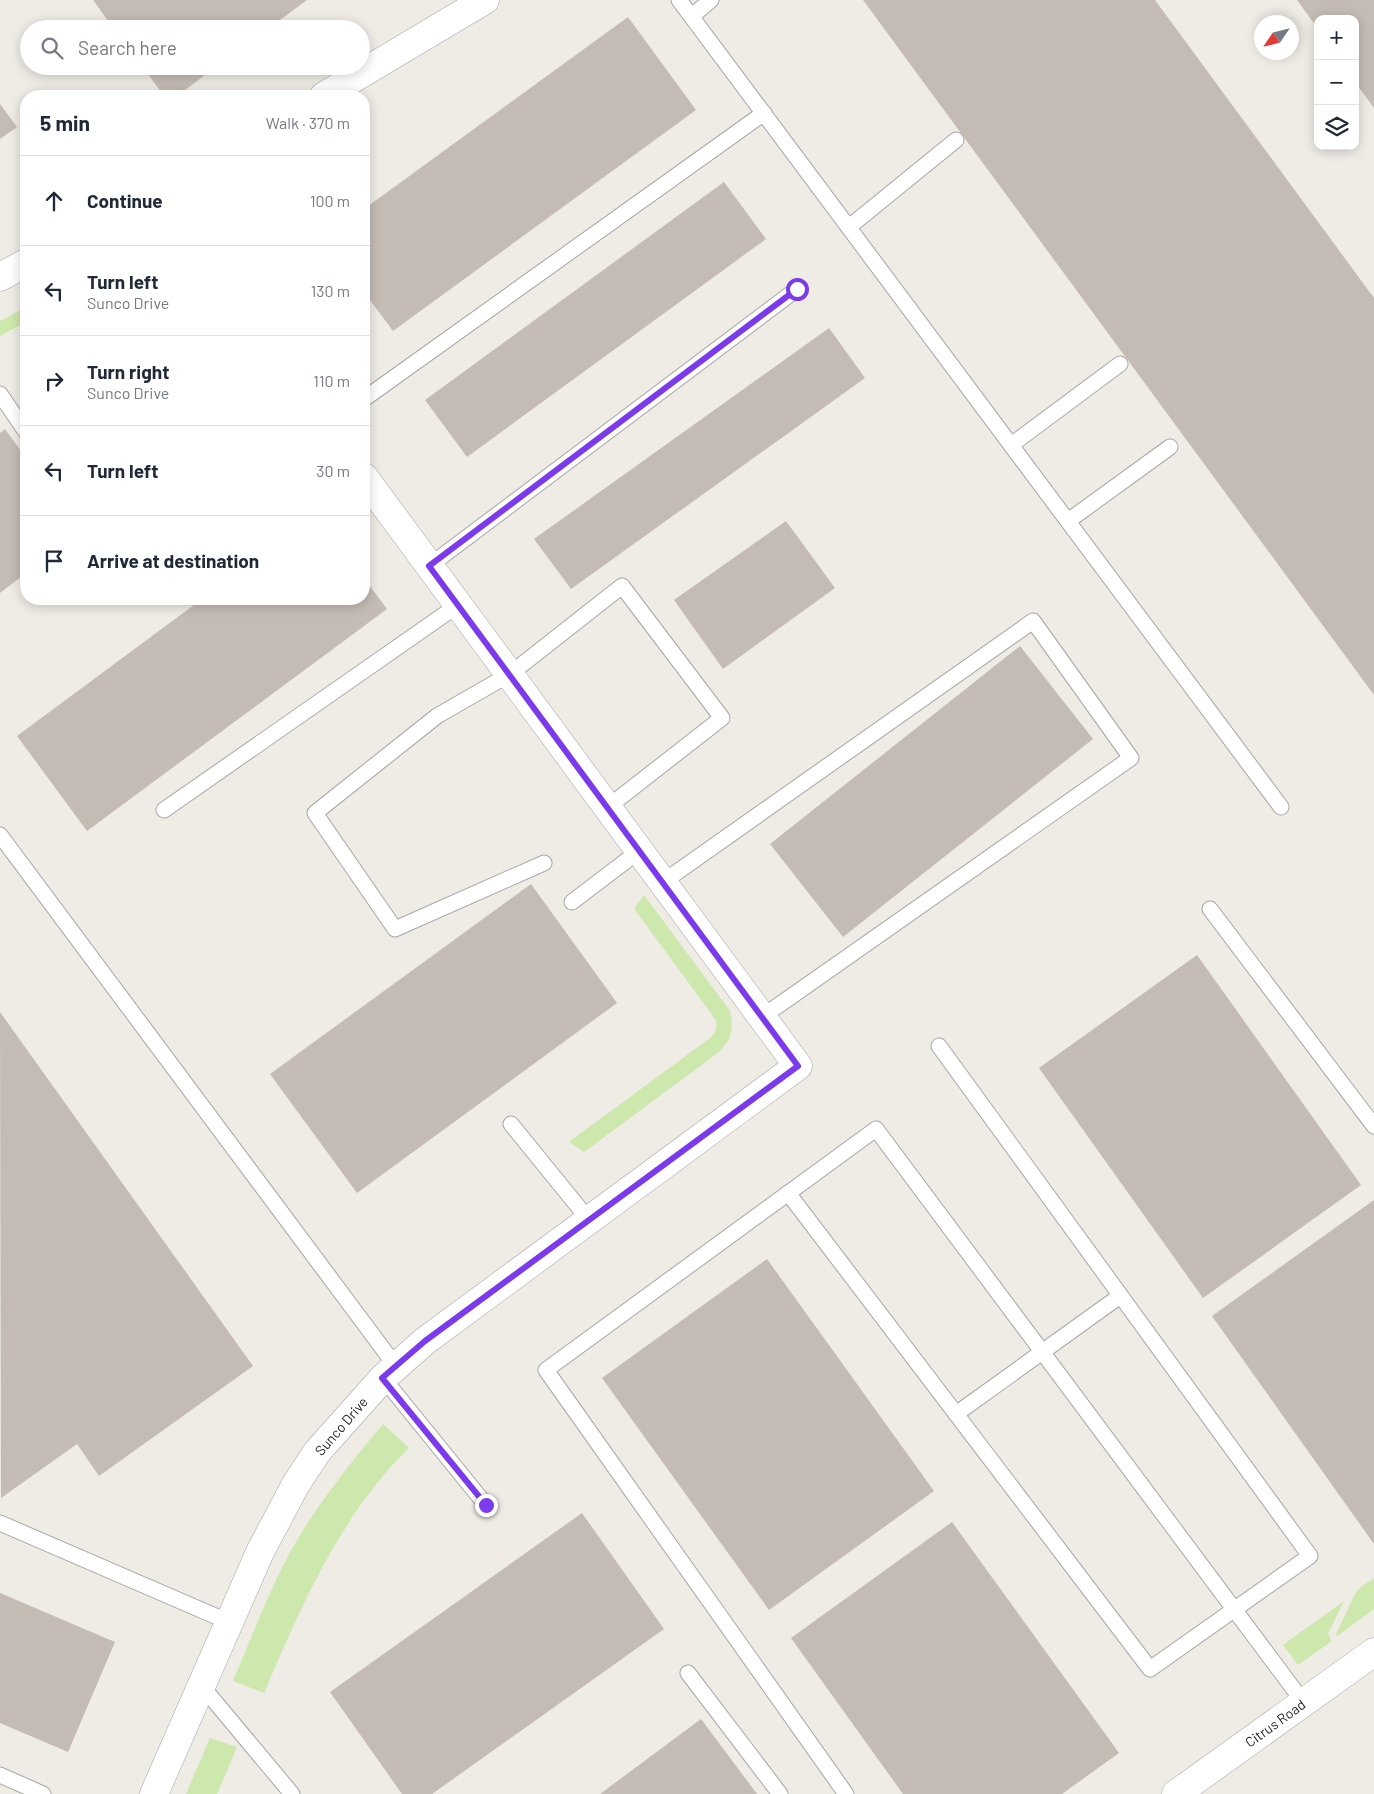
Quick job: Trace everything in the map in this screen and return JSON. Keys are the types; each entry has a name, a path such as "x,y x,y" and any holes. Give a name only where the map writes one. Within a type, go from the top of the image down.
{"street":[{"path":"370,69 485,0"},
{"path":"334,90 359,75"},
{"path":"0,277 20,266"},
{"name":"Sunco Drive","path":"154,1794 264,1544 296,1484 317,1452 389,1371 425,1341 798,1066 370,485"},
{"name":"Citrus Road","path":"1176,1794 1374,1652"}],"lane":[{"path":"679,0 1281,807"},
{"path":"692,16 711,0"},
{"path":"370,395 764,113"},
{"path":"849,227 956,140"},
{"path":"429,566 797,289"},
{"path":"1011,445 1120,364"},
{"path":"0,394 20,423"},
{"path":"1068,521 1170,447"},
{"path":"544,863 395,929 315,813 437,716 510,674 622,586 722,718 608,807"},
{"path":"164,810 458,605"},
{"path":"662,882 1033,622 1131,758 762,1017"},
{"path":"0,835 486,1505"},
{"path":"572,902 639,850"},
{"path":"1210,909 1374,1126"},
{"path":"788,1193 1150,1669 1310,1556 939,1046"},
{"path":"511,1124 589,1220"},
{"path":"846,1794 546,1370 876,1130 1304,1702"},
{"path":"956,1414 1120,1296"},
{"path":"0,1524 229,1622"},
{"path":"688,1673 780,1794"},
{"path":"201,1685 292,1794"},
{"path":"0,1775 43,1794"}],"green space":[{"path":"20,310 20,325 0,336 0,321"},
{"path":"644,895 730,1011 731,1033 719,1052 584,1152 569,1142 709,1039 717,1026 716,1020 635,910 635,907"},
{"path":"383,1424 409,1448 384,1474 362,1502 324,1563 264,1693 233,1681 271,1591 295,1543 330,1490"},
{"path":"1374,1578 1374,1609 1337,1636 1336,1634 1357,1590"},
{"path":"1344,1601 1328,1634 1332,1641 1298,1665 1283,1645"},
{"path":"210,1738 237,1747 217,1794 186,1794"}],"building":[{"path":"93,0 307,0 280,20 107,20"},
{"path":"863,0 1155,0 1374,298 1374,695"},
{"path":"1297,0 1374,0 1374,108 1359,87 1359,15 1314,15 1314,23"},
{"path":"628,17 696,110 393,331 370,300 370,205"},
{"path":"149,75 205,75 185,90 160,90"},
{"path":"0,104 17,127 0,139"},
{"path":"724,182 766,239 467,457 425,400"},
{"path":"829,328 865,378 571,589 534,539"},
{"path":"5,429 20,450 20,578 0,593 0,433"},
{"path":"786,521 835,588 723,669 674,600"},
{"path":"370,586 387,609 87,831 17,736 194,605 370,605"},
{"path":"1020,646 1093,739 843,937 770,844"},
{"path":"531,884 617,1003 357,1193 270,1074"},
{"path":"1197,955 1361,1185 1203,1298 1039,1068"},
{"path":"0,1012 253,1366 99,1476 77,1444 1,1498"},
{"path":"1374,1200 1374,1544 1212,1316"},
{"path":"767,1259 934,1491 769,1610 602,1378"},
{"path":"582,1513 664,1629 432,1794 402,1794 330,1692"},
{"path":"952,1522 1119,1753 1062,1794 903,1794 791,1638"},
{"path":"0,1593 115,1642 68,1752 0,1723"},
{"path":"701,1719 757,1794 600,1794"}],"route":[{"path":"486,1505 382,1378 425,1341 798,1066 429,566 797,289"}]}
